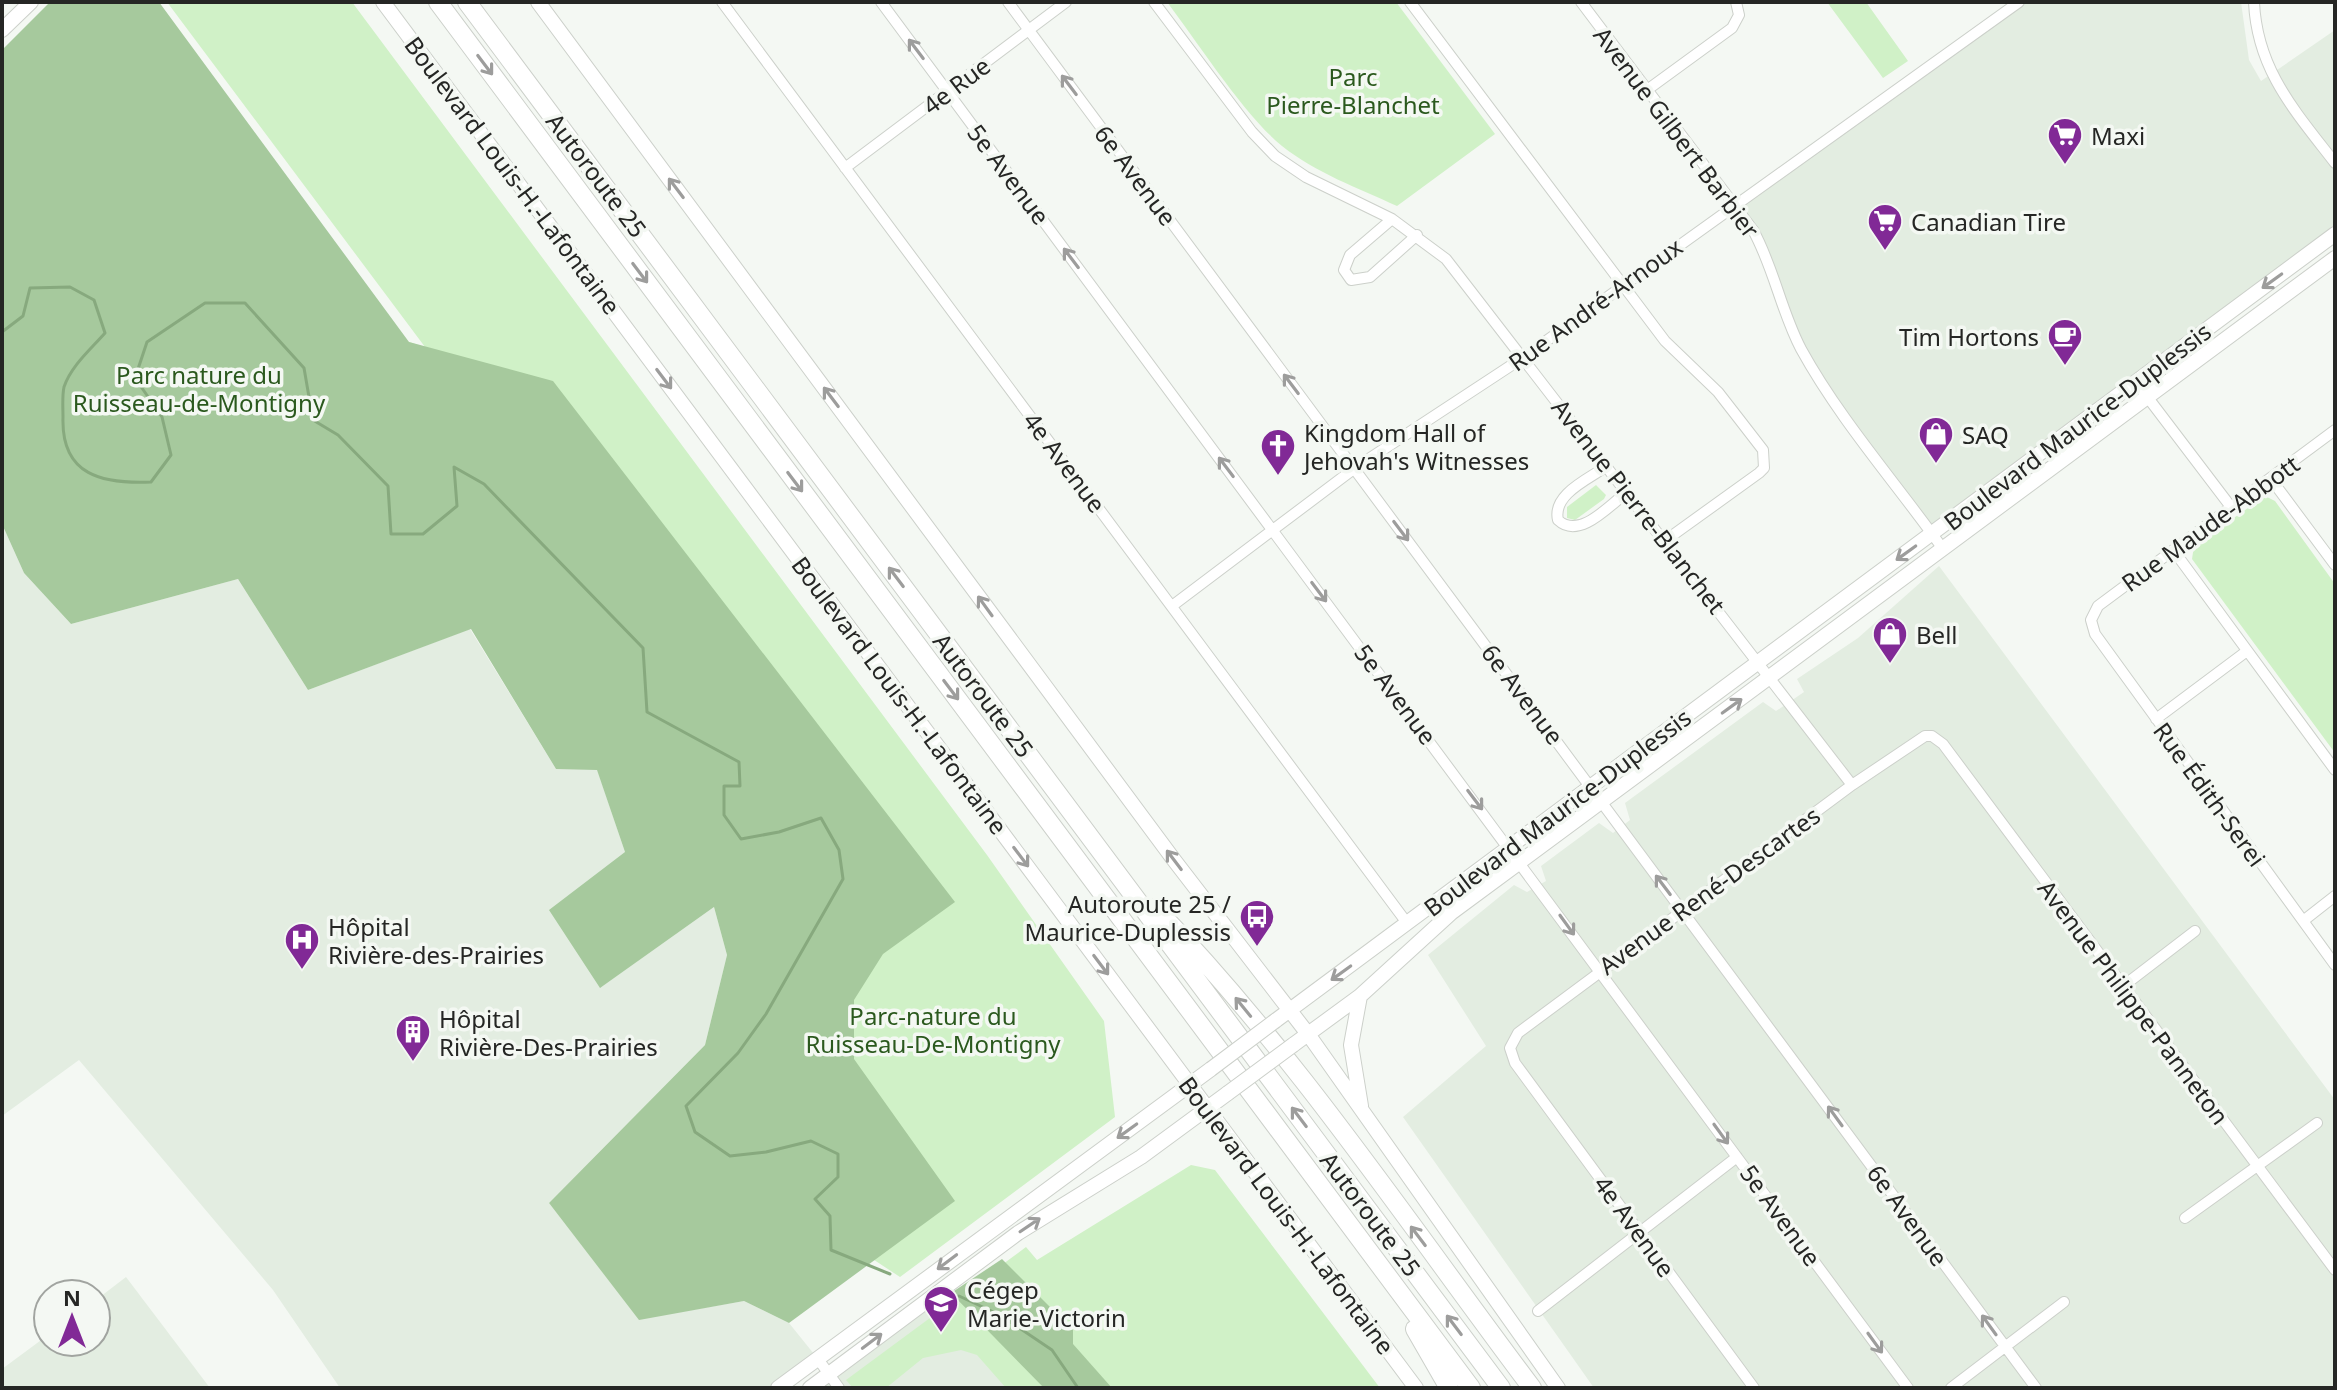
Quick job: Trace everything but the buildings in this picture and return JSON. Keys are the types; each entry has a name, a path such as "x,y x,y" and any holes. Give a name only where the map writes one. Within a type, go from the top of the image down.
{"highway":[{"name":"Autoroute 25","path":"438,2 1471,1388"},
{"name":"Autoroute 25","path":"467,2 1501,1388"},
{"path":"1103,854 1201,956 1264,1032 1532,1388"},
{"path":"1369,1251 1449,1388"}],"street":[{"path":"2,30 31,2"},
{"name":"Boulevard Louis-H.-Lafontaine","path":"383,2 1416,1388"},
{"path":"538,2 1165,848 1308,1034 1558,1388"},
{"name":"4e Avenue","path":"722,2 1407,923"},
{"name":"5e Avenue","path":"881,2 1908,1388"},
{"name":"6e Avenue","path":"1008,2 2036,1388"},
{"name":"4e Rue","path":"845,168 1066,2"},
{"name":"Avenue Pierre-Blanchet","path":"1154,2 1252,132 1275,156 1306,177 1392,219 1446,259 1666,540 1852,785"},
{"path":"1410,2 1673,349 1718,392 1763,450 1765,459 1759,473 1666,540"},
{"name":"Avenue Gilbert Barbier","path":"1581,2 1766,254 1794,335 1818,377 1943,549"},
{"path":"1647,90 1732,28 1739,15 1736,2"},
{"name":"Rue André-Arnoux","path":"1172,606 1355,468 1524,357 2019,2"},
{"path":"2254,2 2259,44 2270,72 2335,163"},
{"path":"1392,219 1346,260 1344,270 1351,280 1370,277 1417,235"},
{"name":"Boulevard Maurice-Duplessis","path":"778,1388 2335,234"},
{"name":"Boulevard Maurice-Duplessis","path":"810,1388 1018,1233 1141,1157 1360,996 1451,913 2335,258"},
{"path":"2136,382 2231,507"},
{"name":"Rue Maude-Abbott","path":"2091,620 2098,606 2335,430"},
{"path":"1607,466 1562,498 1557,508 1558,520 1568,527 1580,527 1627,492"},
{"path":"2271,479 2335,565"},
{"path":"2174,551 2335,770"},
{"name":"Rue Édith-Serei","path":"2091,620 2095,634 2335,965"},
{"path":"2156,719 2247,651"},
{"name":"Avenue René-Descartes","path":"1515,1063 1510,1048 1518,1033 1852,785 1917,739 1932,736"},
{"name":"Avenue Philippe-Panneton","path":"1932,736 1943,744 2335,1270"},
{"path":"2303,921 2335,896"},
{"path":"2122,987 2195,931"},
{"path":"1360,996 1351,1045 1362,1109"},
{"name":"4e Avenue","path":"1515,1063 1754,1388"},
{"path":"2185,1218 2317,1123"},
{"path":"1538,1311 1737,1157"},
{"path":"1951,1388 2064,1302"},
{"path":"818,1359 839,1388"}],"shaded area":[{"path":"2028,2 2241,2 2249,60 2261,81 2335,30 2335,225 1932,534 1818,377 1776,281 1733,205 1911,78"},
{"name":"Hôpital Rivière-des-Prairies","path":"2,524 24,573 71,624 238,579 308,690 470,629 556,769 597,769 625,852 601,987 714,907 727,955 705,1045 549,1203 639,1319 744,1301 789,1323 818,1359 778,1388 340,1388 273,1290 79,1060 2,1116"},
{"path":"1939,566 2335,1100 2335,1388 1594,1388 1403,1117 1486,1046 1428,955 1514,885 1527,892 1546,881 1541,866 1599,823 1613,833 1630,820 1625,803 1763,702 1776,711 1804,692 1797,679 1858,638"},
{"path":"126,1277 210,1388 2,1388 2,1369 32,1347 32,1358 112,1358 112,1288"},
{"name":"Cégep Marie-Victorin","path":"950,1287 1045,1388 813,1388"}],"green space":[{"name":"Parc nature du Ruisseau-de-Montigny","path":"50,2 159,2 409,342 553,381 955,902 883,954 854,1000 854,1059 955,1201 789,1323 744,1301 639,1320 549,1203 705,1045 727,955 714,907 600,988 549,910 625,852 597,770 556,769 471,629 308,690 238,579 71,624 24,573 2,524 2,50"},
{"name":"Parc-nature du Ruisseau-De-Montigny","path":"167,2 352,2 987,855 1104,1021 1115,1117 900,1277 862,1252 822,934 2,213 425,347"},
{"name":"Parc Pierre-Blanchet","path":"1167,2 1396,2 1495,134 1397,206 1323,172 1295,156 1267,133 1237,98"},
{"path":"1827,2 1866,2 1908,61 1883,78"},
{"path":"1596,485 1606,495 1604,499 1575,520 1567,518 1567,507"},
{"path":"2265,496 2275,501 2335,584 2335,753 2192,559 2194,546"},
{"path":"1191,1165 1215,1170 1380,1388 1006,1388 977,1355 961,1350 923,1358 886,1388 853,1388 846,1380 1026,1247 1037,1260"},
{"path":"1002,1259 1073,1330 1073,1344 1112,1388 1044,1388 951,1293"}],"waterway":[{"path":"2,332 23,316 30,288 70,287 94,300 105,333 67,379 63,402 64,437 77,464 88,472 117,481 151,482 171,455 162,417 135,378 147,342 205,303 245,303 304,368 313,420 338,435 388,486 391,534 423,534 457,506 454,467 484,484 643,648 647,712 739,762 740,786 724,786 724,815 741,839 779,832 821,818 839,850 843,879 766,1014 738,1053 686,1106 695,1132 730,1156 766,1152 811,1141 838,1154 838,1177 815,1199 830,1216 831,1250 890,1274"},
{"path":"959,1296 1000,1315 1052,1350 1078,1388"}],"place":[{"name":"Maxi","path":"2065,166"},
{"name":"Canadian Tire","path":"1885,252"},
{"name":"Tim Hortons","path":"2065,367"},
{"name":"SAQ","path":"1936,465"},
{"name":"Kingdom Hall of Jehovah's Witnesses","path":"1278,477"},
{"name":"Bell","path":"1890,665"},
{"name":"Autoroute 25 / Maurice-Duplessis","path":"1257,948"},
{"name":"Hôpital Rivière-des-Prairies","path":"302,971"},
{"name":"Hôpital Rivière-Des-Prairies","path":"413,1063"},
{"name":"Cégep Marie-Victorin","path":"941,1334"}]}
